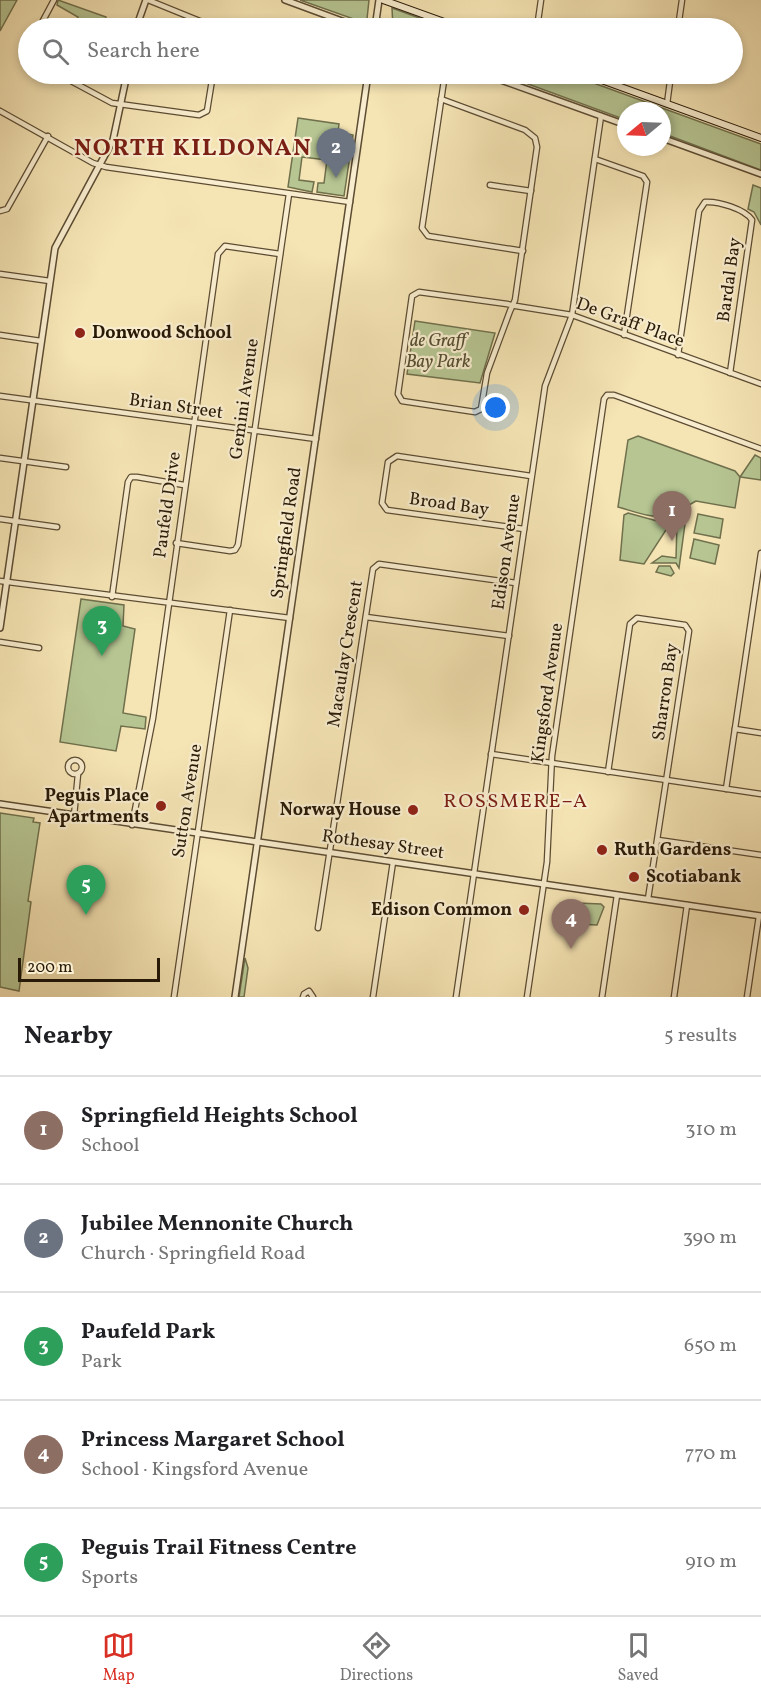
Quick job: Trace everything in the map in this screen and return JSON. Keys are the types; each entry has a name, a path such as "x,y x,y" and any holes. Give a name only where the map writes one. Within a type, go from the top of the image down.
{"main road":[{"path":"381,0 432,18"},
{"path":"612,84 662,102"},
{"path":"671,105 761,138"}],"street":[{"path":"44,18 54,0"},
{"path":"140,18 147,0 192,18"},
{"path":"285,0 334,18"},
{"path":"377,18 381,0"},
{"path":"538,18 541,0"},
{"path":"679,18 682,0"},
{"path":"77,84 112,103 204,114 207,111 211,84"},
{"path":"0,628 3,581 15,522 50,281 58,241 113,140 124,84"},
{"name":"Springfield Road","path":"235,997 367,84"},
{"path":"443,84 422,228 424,233 428,236 523,251"},
{"path":"512,84 617,122"},
{"path":"667,102 670,84"},
{"path":"441,99 531,133 537,147 523,251 512,305"},
{"path":"0,111 100,165 350,202"},
{"name":"Edison Avenue","path":"456,997 545,386 572,315 601,116"},
{"path":"0,211 8,209 48,136"},
{"path":"671,141 761,174"},
{"path":"596,159 643,176 647,182 624,335"},
{"path":"490,185 531,191"},
{"name":"Gemini Avenue","path":"176,543 235,549 289,194"},
{"name":"Bardal Bay","path":"678,355 699,211 705,202 712,201 748,214 752,220 730,373"},
{"name":"Paufeld Drive","path":"132,825 149,746 184,485 219,251 225,246 280,254"},
{"path":"0,274 50,281"},
{"name":"De Graff Place","path":"512,305 487,373 481,409 475,412 402,401 399,398 412,296 419,292 512,305 572,315 761,384"},
{"path":"0,335 41,341"},
{"name":"Kingsford Avenue","path":"527,997 547,855 552,763 603,401 607,395 614,395 761,449"},
{"name":"Brian Street","path":"0,396 315,439"},
{"name":"Broad Bay","path":"524,529 387,510 382,503 388,462 397,456 531,476"},
{"path":"0,458 66,467"},
{"path":"111,597 128,482 131,477 184,485"},
{"path":"0,519 57,527"},
{"path":"726,789 759,586 761,553"},
{"name":"Macaulay Crescent","path":"318,928 356,667 373,569 379,564 516,583"},
{"path":"3,581 111,597 169,601 290,618"},
{"name":"Sutton Avenue","path":"174,997 230,610"},
{"path":"366,617 509,636"},
{"name":"Sharron Bay","path":"608,772 630,624 637,618 685,625 689,631 648,899"},
{"path":"0,642 39,648"},
{"path":"735,729 761,733"},
{"path":"491,754 761,794"},
{"path":"74,816 78,774"},
{"name":"Rothesay Street","path":"0,804 760,916"},
{"path":"658,840 761,855"},
{"path":"373,997 393,862"},
{"path":"602,997 617,895"},
{"path":"674,997 687,905"},
{"path":"747,997 760,916"},
{"path":"303,997 309,991 313,997"}],"green space":[{"path":"0,0 17,0 0,31"},
{"path":"58,0 106,17 77,18 57,5"},
{"path":"300,0 369,0 367,18 351,18"},
{"path":"392,8 420,18 392,18"},
{"path":"528,84 596,84 646,102 617,102 617,117"},
{"path":"671,111 761,144 761,170 671,136"},
{"path":"298,118 339,124 338,132 353,135 344,196 317,192 318,183 324,183 327,160 302,157 299,180 314,182 312,192 288,187"},
{"path":"753,185 761,188 761,225 754,212 748,209"},
{"name":"de Graff Bay Park","path":"415,321 495,333 480,383 407,374"},
{"path":"638,436 735,471 740,477 735,508 696,501 674,513 650,516 618,507 628,440"},
{"path":"755,455 761,458 761,480 740,477"},
{"path":"628,513 657,521 675,516 644,564 620,560 624,515"},
{"path":"698,514 723,519 720,538 694,533"},
{"path":"677,523 685,524 679,568 676,563 652,563 662,556 676,558"},
{"path":"694,539 719,545 715,564 690,558"},
{"path":"659,566 670,566 674,573 671,576 656,572"},
{"path":"81,599 124,605 123,626 135,629 123,713 146,717 145,729 121,726 116,751 60,742"},
{"path":"0,813 34,818 33,822 40,823 28,901 31,902 19,991 0,987"},
{"path":"577,903 601,904 604,907 597,925 578,924"},
{"path":"245,958 248,968 244,997 239,997"}],"place":[{"name":"Jubilee Mennonite Church","path":"336,178"},
{"name":"Donwood School","path":"80,333"},
{"name":"Springfield Heights School","path":"672,541"},
{"name":"Paufeld Park","path":"102,656"},
{"name":"Peguis Place Apartments","path":"161,806"},
{"name":"Norway House","path":"413,810"},
{"name":"Ruth Gardens","path":"602,850"},
{"name":"Scotiabank","path":"634,877"},
{"name":"Edison Common","path":"524,910"},
{"name":"Peguis Trail Fitness Centre","path":"86,915"},
{"name":"Princess Margaret School","path":"571,949"}],"district":[{"name":"NORTH KILDONAN","path":"193,149"},
{"name":"ROSSMERE–A","path":"516,802"}]}
